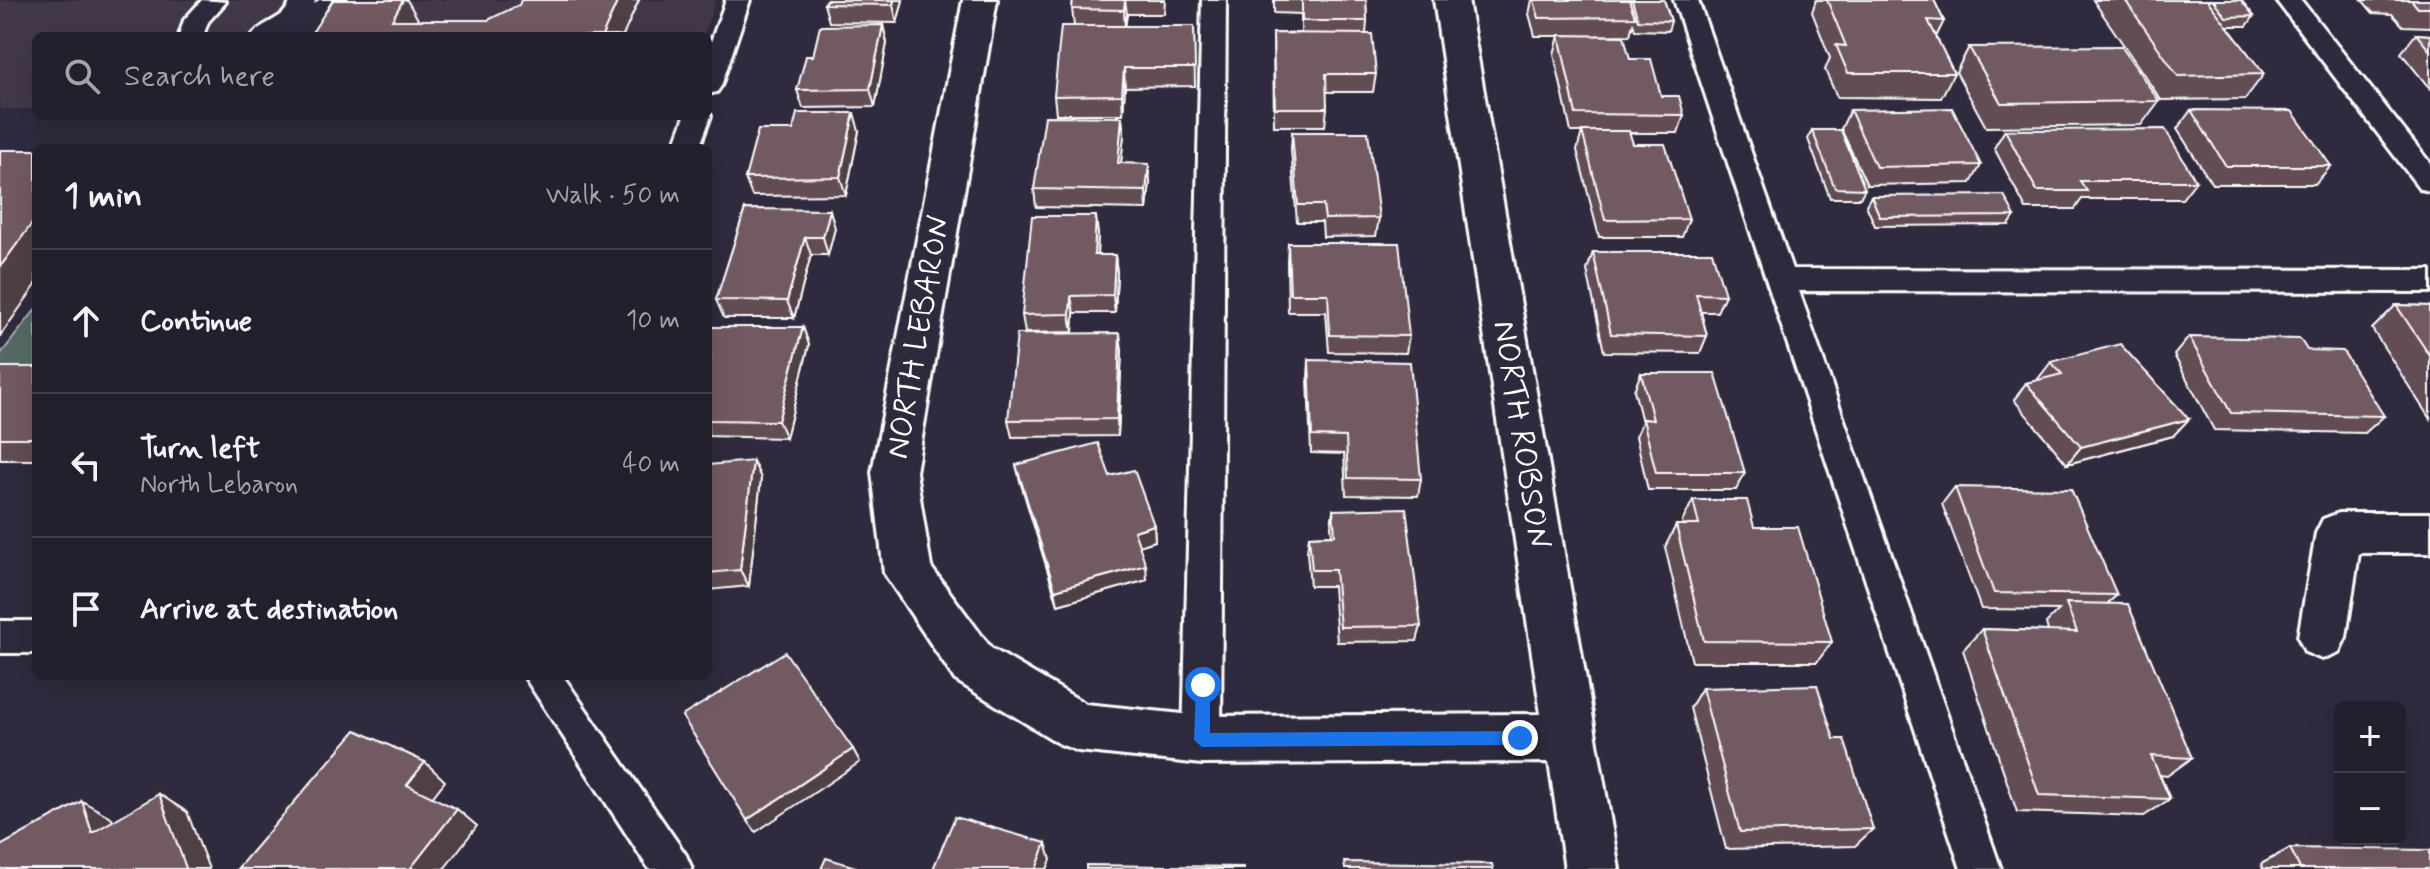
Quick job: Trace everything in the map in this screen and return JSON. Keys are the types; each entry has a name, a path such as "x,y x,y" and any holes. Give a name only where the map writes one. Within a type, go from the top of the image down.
{"street":[{"name":"NORTH LEBARON","path":"980,0 894,472 908,573 973,664 1078,727 1202,740 1571,738"},
{"name":"NORTH ROBSON","path":"1451,0 1592,869"},
{"path":"2322,637 2339,533 2430,533"}],"lane":[{"path":"274,32 297,16 303,0"},
{"path":"296,32 334,0"},
{"path":"712,75 738,0"},
{"path":"1202,740 1214,0"},
{"path":"1686,0 1981,869"},
{"path":"2288,0 2430,182"},
{"path":"205,32 214,2"},
{"path":"688,144 696,120"},
{"path":"1782,280 2430,281"},
{"path":"0,637 32,637"},
{"path":"545,680 672,869"}],"shaded area":[{"path":"0,0 716,0 704,32 32,32 32,109 0,109"}],"green space":[{"path":"32,314 32,387 0,386 0,355"}],"building":[{"path":"333,0 403,0 392,20 488,20 519,5 521,0 618,0 604,32 313,32"},
{"path":"826,0 894,0 893,5 824,4"},
{"path":"1073,0 1125,0 1124,10 1072,9"},
{"path":"1302,0 1366,0 1367,21 1302,21"},
{"path":"1534,0 1629,0 1635,17 1539,18"},
{"path":"1632,0 1664,0 1671,21 1638,20"},
{"path":"1827,0 1934,0 1944,21 1928,20 1954,73 1848,73 1836,45 1846,46"},
{"path":"2125,0 2207,0 2264,74 2178,76"},
{"path":"2213,0 2241,0 2254,16 2226,17"},
{"path":"2411,0 2430,0 2430,8 2418,8"},
{"path":"883,25 870,89 797,90 806,56 813,56 820,26"},
{"path":"1061,26 1194,26 1195,68 1124,68 1122,95 1054,96"},
{"path":"1273,33 1372,34 1376,74 1326,74 1327,108 1275,108"},
{"path":"2416,34 2430,35 2430,51"},
{"path":"1559,35 1624,36 1630,59 1651,59 1661,96 1679,96 1684,115 1576,114"},
{"path":"2121,46 2159,101 2001,103 1969,47"},
{"path":"1952,108 1981,165 1876,167 1850,110"},
{"path":"2191,110 2292,111 2331,166 2226,166"},
{"path":"797,113 854,113 840,177 745,178 758,130 793,130"},
{"path":"1045,116 1122,117 1118,163 1149,164 1146,191 1034,189"},
{"path":"2165,129 2196,181 2080,181 2087,191 2037,191 2005,130"},
{"path":"1812,130 1841,130 1865,189 1835,188"},
{"path":"1582,131 1629,131 1633,144 1665,144 1689,219 1605,220"},
{"path":"1292,132 1368,132 1379,218 1325,219 1323,205 1298,205"},
{"path":"0,150 32,150 32,223 0,267"},
{"path":"2004,195 2015,216 1880,217 1871,196"},
{"path":"745,209 830,210 823,237 805,237 787,301 716,300"},
{"path":"1032,216 1096,216 1094,255 1115,255 1113,295 1071,296 1070,314 1022,315"},
{"path":"1288,243 1399,243 1409,336 1330,335 1328,294 1290,294"},
{"path":"1593,252 1712,252 1725,295 1696,294 1707,336 1611,334"},
{"path":"2396,305 2430,306 2430,356"},
{"path":"712,327 803,327 778,421 712,420"},
{"path":"1120,333 1117,419 1008,420 1017,334"},
{"path":"2189,337 2300,339 2307,350 2343,351 2384,416 2231,413"},
{"path":"2120,344 2189,419 2081,447 2026,383 2062,374 2051,362"},
{"path":"1309,360 1410,362 1421,479 1348,478 1346,437 1312,436"},
{"path":"0,367 32,367 32,438 0,438"},
{"path":"1641,373 1715,373 1745,473 1656,473 1643,419 1653,420"},
{"path":"1098,443 1110,476 1134,470 1154,525 1134,531 1146,565 1055,590 1016,465"},
{"path":"753,461 740,570 712,573 712,465"},
{"path":"1955,487 2071,489 2117,595 1994,593"},
{"path":"1693,500 1747,500 1754,527 1798,527 1832,642 1704,641 1676,525 1699,525"},
{"path":"1406,508 1421,626 1340,627 1335,570 1312,570 1309,536 1335,535 1333,510"},
{"path":"2066,603 2128,604 2192,758 2151,756 2170,799 2039,795 1982,629 2077,632"},
{"path":"785,652 853,749 747,820 682,716"},
{"path":"1817,685 1834,739 1844,739 1873,829 1740,832 1702,688"},
{"path":"356,730 425,762 407,785 457,809 410,869 237,869"},
{"path":"159,794 185,869 0,869 0,846 82,801 92,833"},
{"path":"955,817 1046,843 1036,869 933,869"},
{"path":"2290,848 2430,850 2430,869 2300,869"},
{"path":"826,858 862,869 821,869"},
{"path":"1344,862 1492,864 1493,869 1345,869"},
{"path":"1086,865 1243,867 1243,869 1086,869"}],"route":[{"path":"1203,685 1202,740 1520,738"}]}
